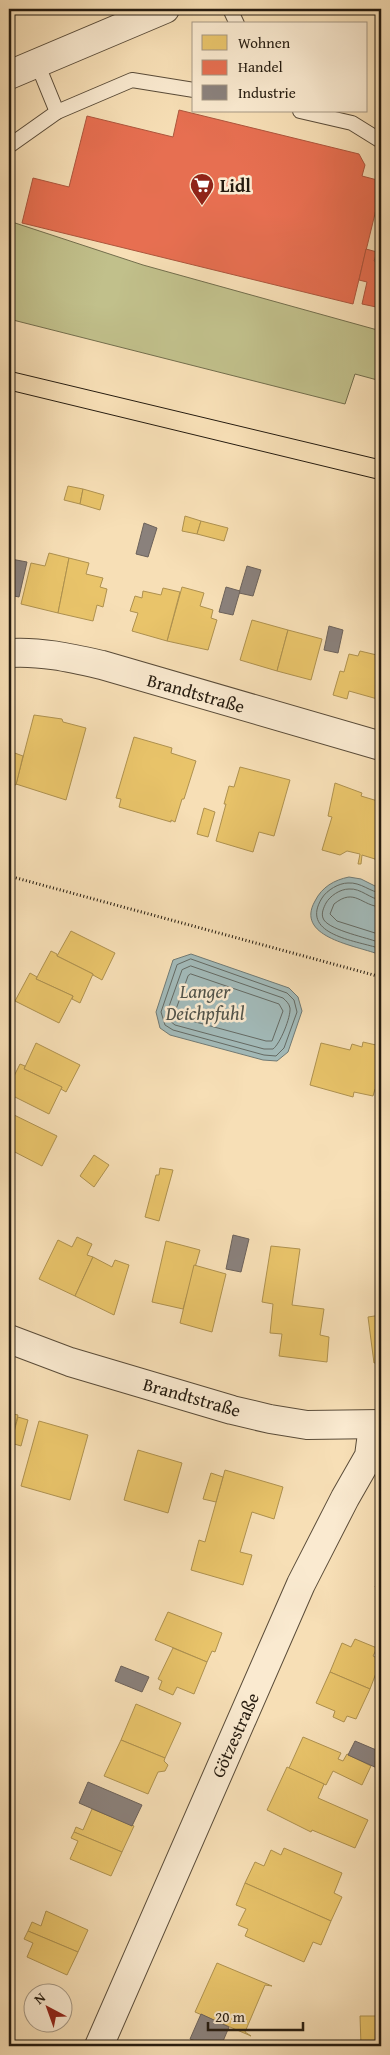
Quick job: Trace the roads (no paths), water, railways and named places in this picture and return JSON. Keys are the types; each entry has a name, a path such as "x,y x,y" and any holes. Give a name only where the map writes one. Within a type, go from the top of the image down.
{"street":[{"path":"9,75 165,9"},
{"name":"Brandtstraße","path":"9,654 27,652 64,656 381,746"},
{"name":"Brandtstraße","path":"9,1339 70,1362 260,1416 307,1425 377,1425"},
{"name":"Götzestraße","path":"99,2046 301,1584 369,1456 377,1425"}],"lane":[{"path":"230,9 236,22"},
{"path":"37,63 57,112"},
{"path":"9,146 57,112 132,80 192,90"},
{"path":"304,112 352,123 381,141"}],"water":[{"path":"349,877 361,879 381,889 381,951 375,953 341,942 319,931 313,923 311,913 315,901 321,892 333,882"},
{"name":"Langer Deichpfuhl","path":"191,954 289,988 298,997 302,1011 288,1052 277,1061 263,1060 170,1035 160,1028 156,1012 173,960"}],"tram line":[{"path":"9,371 381,460"},
{"path":"9,390 381,480"}],"place":[{"name":"Lidl","path":"202,206"}]}
